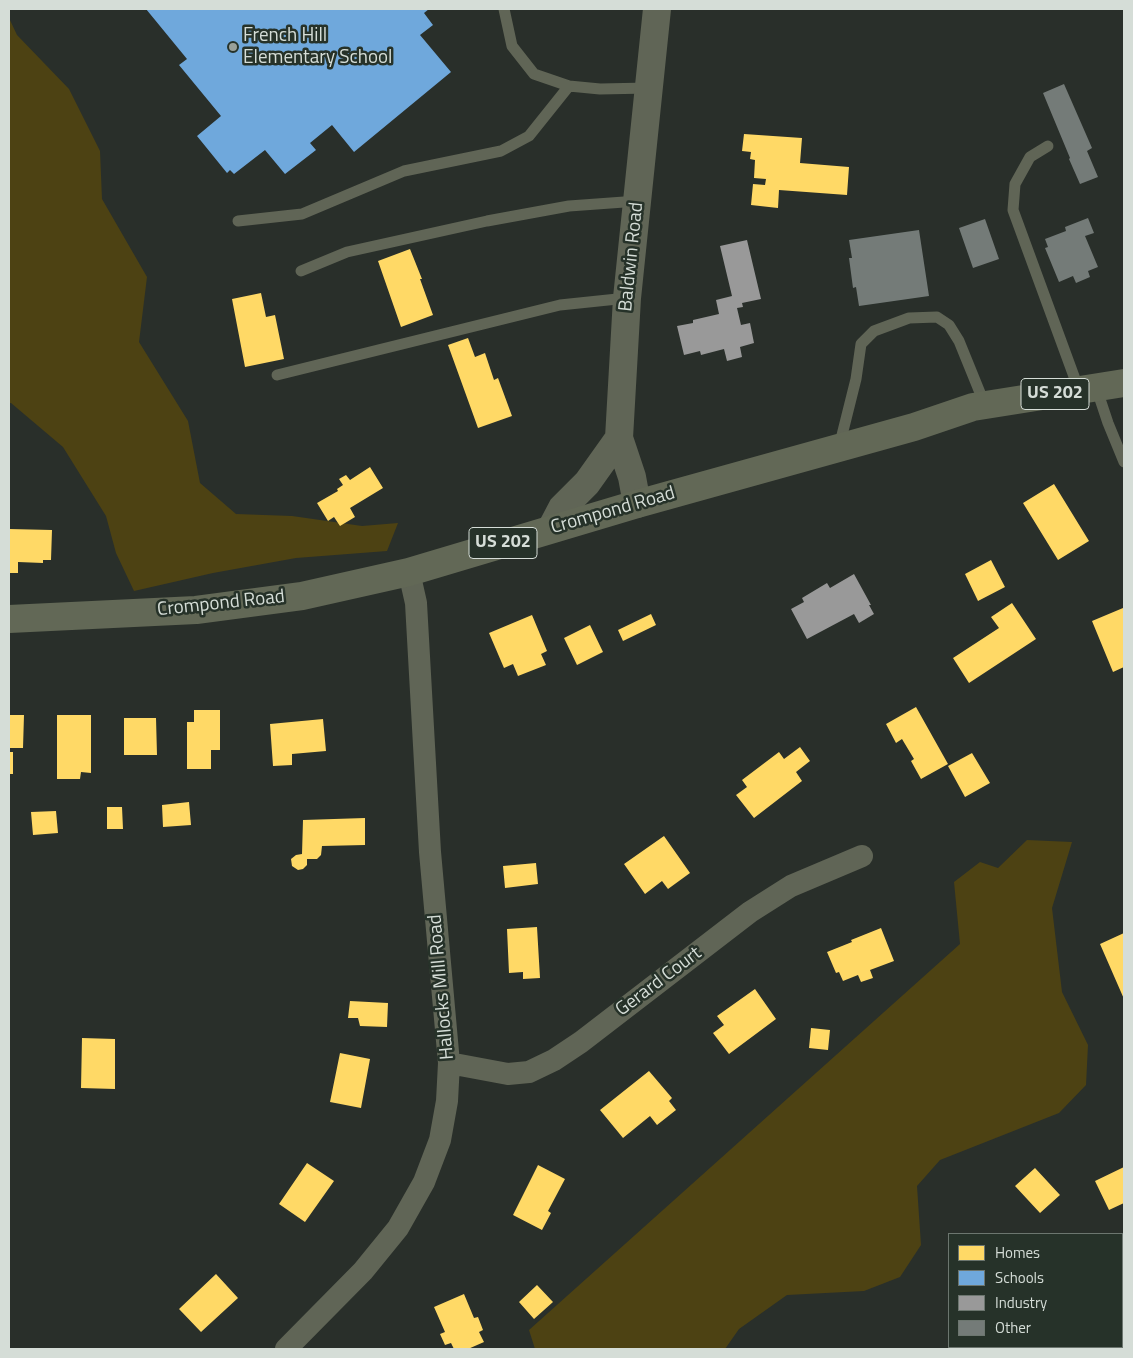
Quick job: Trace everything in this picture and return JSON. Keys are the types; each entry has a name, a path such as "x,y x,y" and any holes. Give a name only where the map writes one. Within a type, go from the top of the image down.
{"highway":[{"name":"Crompond Road","path":"9,619 196,610 302,596 409,572 637,504 914,427 973,407 1124,383"}],"street":[{"name":"Baldwin Road","path":"637,504 632,477 619,438 627,298 657,9"},
{"path":"551,529 562,508 587,482 619,438"},
{"name":"Hallocks Mill Road","path":"286,1349 363,1271 398,1228 424,1182 440,1140 447,1101 449,1063 430,852 416,603 409,572"},
{"name":"Gerard Court","path":"449,1063 508,1074 528,1072 554,1060 581,1042 750,912 791,886 862,856"}],"lane":[{"path":"504,9 512,46 534,74 569,86 600,89 649,88"},
{"path":"238,221 302,214 404,171 501,151 528,136 569,86"},
{"path":"1048,146 1030,157 1014,184 1013,210 1088,388 1108,423 1124,462"},
{"path":"301,271 347,252 487,221 569,206 638,202"},
{"path":"277,375 560,305 627,298"},
{"path":"839,447 856,380 860,344 874,331 909,318 937,317 949,325 959,341 985,406"}],"shaded area":[{"path":"9,18 17,35 69,89 100,151 102,199 147,277 139,342 188,421 200,483 236,514 292,516 362,526 398,523 387,551 296,558 213,573 134,591 116,553 106,516 63,447 9,403"},
{"path":"1027,840 1072,842 1052,908 1062,992 1088,1045 1086,1085 1059,1113 940,1160 917,1186 921,1245 900,1277 864,1291 787,1295 739,1329 725,1349 535,1349 529,1330 960,944 954,882 980,862 998,868"}],"building: Homes":[{"path":"744,134 802,138 800,163 849,167 847,195 779,190 778,208 751,205 753,184 765,185 766,179 754,178 755,160 750,159 751,152 742,151"},
{"path":"410,249 433,315 401,327 378,261"},
{"path":"261,293 266,317 275,315 284,359 245,367 232,299"},
{"path":"468,338 475,357 485,353 494,380 498,378 512,416 478,428 448,345"},
{"path":"370,467 383,488 350,508 355,517 340,526 334,517 328,521 317,503 338,491 337,489 343,485 339,479 346,475 350,480"},
{"path":"1054,484 1089,541 1058,560 1023,503"},
{"path":"9,529 52,530 51,560 43,560 43,563 18,562 18,573 9,573"},
{"path":"991,560 1005,587 978,601 965,574"},
{"path":"1012,603 1036,639 969,683 953,658 999,628 991,617"},
{"path":"1123,608 1124,667 1113,672 1092,621"},
{"path":"651,614 656,625 623,641 618,630"},
{"path":"532,615 547,651 541,654 546,665 518,676 513,664 504,668 489,633"},
{"path":"590,625 603,652 577,665 564,638"},
{"path":"916,707 948,764 921,779 911,761 914,759 902,739 896,743 886,724"},
{"path":"194,710 220,710 220,750 211,750 211,769 187,769 187,722 194,722"},
{"path":"9,715 24,715 23,748 9,748"},
{"path":"57,715 91,715 91,773 81,772 80,779 57,779"},
{"path":"124,718 156,718 157,755 124,755"},
{"path":"323,719 326,751 292,754 292,765 273,766 270,724"},
{"path":"800,747 810,761 796,772 802,781 754,818 736,795 747,787 742,780 779,752 784,759"},
{"path":"9,752 13,752 13,774 9,774"},
{"path":"972,753 990,783 965,797 948,766"},
{"path":"189,802 191,825 163,827 162,805"},
{"path":"107,807 122,807 123,829 107,829"},
{"path":"56,811 58,833 33,835 31,812"},
{"path":"365,818 365,845 322,846 321,855 317,859 307,859 307,865 303,869 298,870 292,866 291,859 296,855 302,854 303,820"},
{"path":"664,836 690,873 668,889 662,881 645,894 624,864"},
{"path":"536,863 538,884 505,888 503,866"},
{"path":"537,927 540,978 523,979 523,972 509,973 507,929"},
{"path":"881,928 894,961 870,970 873,978 861,982 858,975 843,981 839,972 836,973 827,952"},
{"path":"1124,933 1124,999 1100,944"},
{"path":"755,989 776,1019 729,1054 713,1033 724,1025 717,1016"},
{"path":"350,1001 388,1003 387,1027 360,1026 358,1018 348,1018"},
{"path":"811,1028 830,1030 828,1050 809,1048"},
{"path":"82,1038 115,1039 115,1089 81,1088"},
{"path":"340,1053 370,1059 361,1108 330,1102"},
{"path":"649,1071 672,1098 669,1101 676,1110 657,1125 650,1116 623,1138 600,1110"},
{"path":"307,1163 334,1181 305,1222 279,1204"},
{"path":"538,1165 565,1179 548,1211 551,1213 542,1230 513,1215"},
{"path":"1124,1167 1124,1203 1109,1210 1095,1181"},
{"path":"1035,1168 1060,1195 1040,1213 1015,1186"},
{"path":"216,1274 238,1298 201,1332 179,1309"},
{"path":"537,1285 553,1302 534,1319 519,1302"},
{"path":"464,1294 474,1318 478,1317 483,1330 479,1332 484,1342 468,1349 454,1349 451,1343 445,1345 440,1334 445,1332 434,1307"}],"building: Schools":[{"name":"French Hill Elementary School","path":"146,9 429,9 424,13 433,25 420,35 451,72 354,152 332,125 310,143 316,150 285,174 265,150 234,174 230,170 227,173 197,136 221,116 179,65 187,59"}],"building: Industry":[{"path":"747,240 761,299 742,303 743,307 737,308 741,325 750,323 754,343 740,347 742,357 727,361 724,349 701,355 700,351 684,355 677,326 693,323 693,320 719,314 716,300 732,296 720,246"},
{"path":"854,574 874,614 859,623 854,614 807,639 791,609 804,602 802,598 827,583 830,588"}],"building: Other":[{"path":"1064,84 1092,148 1087,151 1098,177 1080,184 1043,93"},
{"path":"1088,218 1094,233 1085,236 1098,267 1088,271 1090,277 1076,283 1073,276 1059,282 1045,248 1048,247 1045,239 1066,231 1065,227"},
{"path":"985,219 999,259 973,268 959,228"},
{"path":"919,230 929,296 859,306 856,287 853,288 849,240"}],"place":[{"name":"French Hill Elementary School","path":"233,47"}]}
